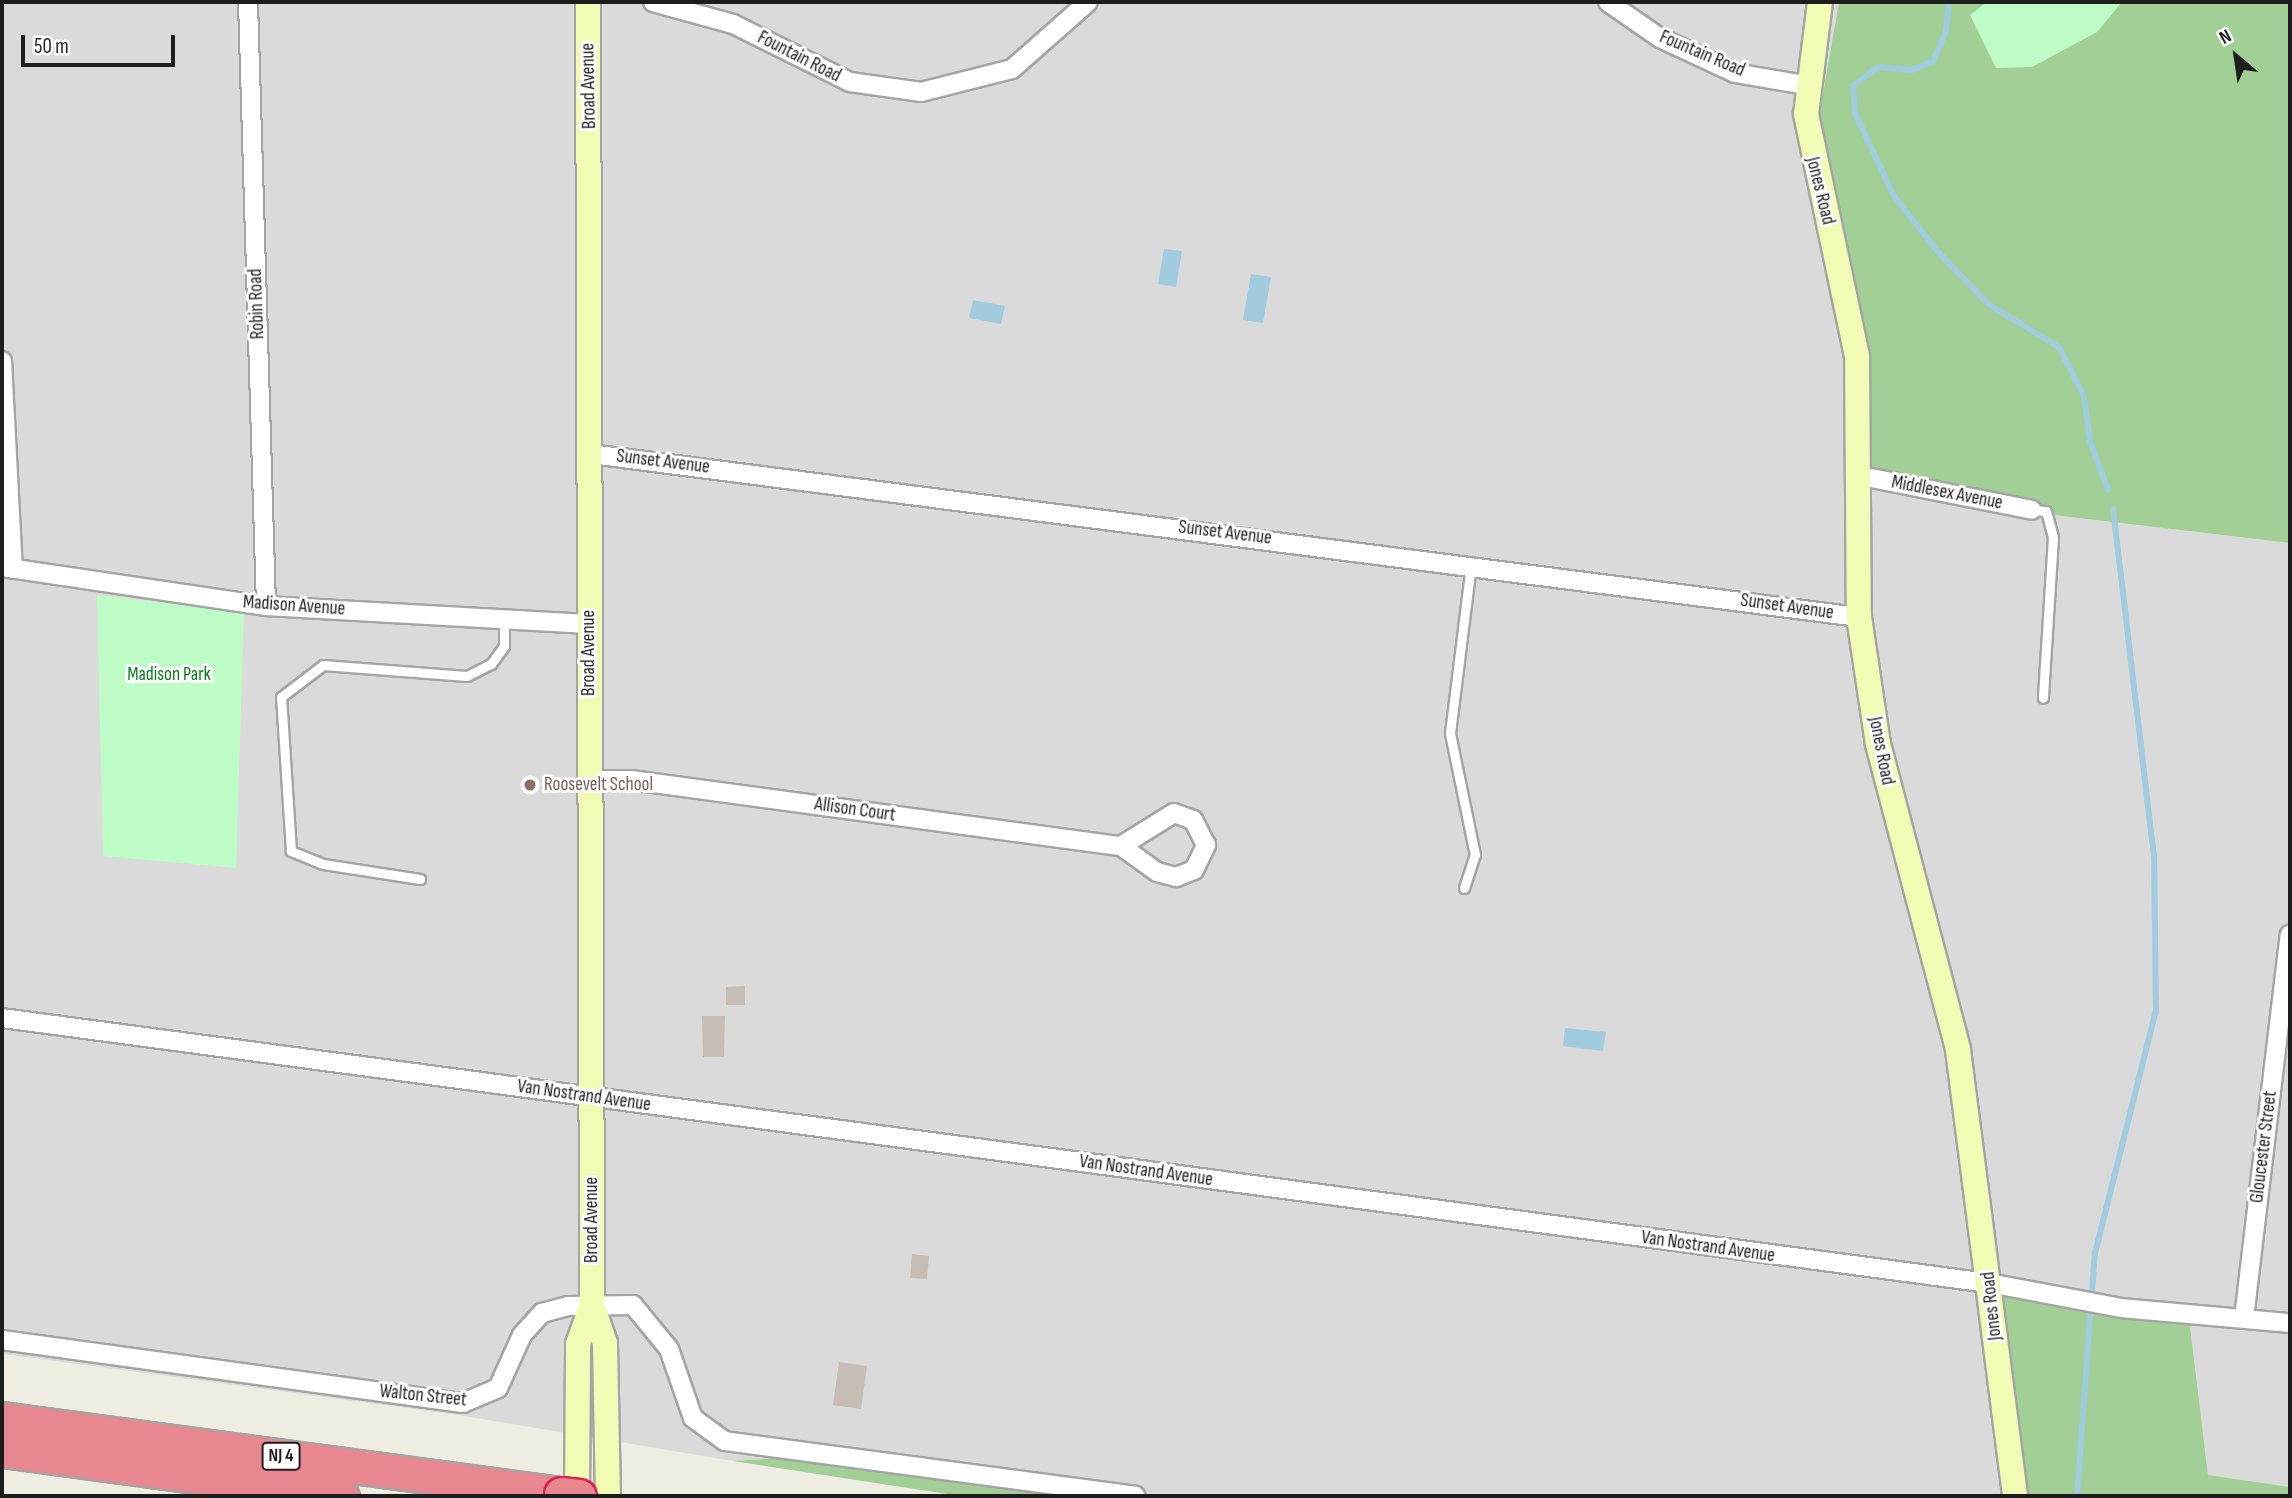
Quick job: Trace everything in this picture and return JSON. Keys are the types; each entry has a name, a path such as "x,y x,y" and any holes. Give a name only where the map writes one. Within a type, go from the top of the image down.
{"highway":[{"name":"NJ 4","path":"2,1419 572,1495"},
{"name":"NJ 4","path":"2,1450 342,1496"}],"street":[{"name":"Robin Road","path":"248,2 266,606"},
{"name":"Broad Avenue","path":"588,2 592,1305 605,1343 608,1496"},
{"name":"Fountain Road","path":"653,2 733,24 850,82 921,92 1012,69 1088,2"},
{"name":"Fountain Road","path":"1608,2 1660,37 1735,73 1806,85"},
{"name":"Jones Road","path":"1819,2 1806,85 1812,168 1852,316 1861,475 1859,617 1878,744 1958,1050 2015,1496"},
{"path":"2,360 7,568"},
{"name":"Sunset Avenue","path":"591,454 1471,565 1859,617"},
{"name":"Middlesex Avenue","path":"1861,475 2032,510"},
{"name":"Madison Avenue","path":"7,568 266,606 505,617 588,624"},
{"name":"Allison Court","path":"589,780 631,780 1121,846 1157,872 1176,877 1194,870 1206,845 1193,820 1174,813 1121,846"},
{"name":"Gloucester Street","path":"2244,1318 2290,935"},
{"name":"Van Nostrand Avenue","path":"2,1018 1989,1283 2104,1305 2290,1323"},
{"name":"Broad Avenue","path":"572,1495 578,1344 592,1305"},
{"name":"Walton Street","path":"2,1340 463,1403 498,1388 522,1335 542,1313 592,1305 633,1305 669,1349 693,1418 725,1441 1135,1496"}],"lane":[{"path":"2032,510 2046,510 2053,537 2043,698"},
{"path":"1464,888 1475,855 1450,733 1471,565"},
{"path":"420,879 323,864 291,851 281,697 323,664 467,676 491,664 504,646 505,617"}],"shaded area":[{"path":"2,2 1839,2 1820,110 1936,501 2290,543 2290,1487 2208,1475 2189,1318 2020,1496 1125,1496 823,1455 733,1461 452,1414 2,1354"}],"green space":[{"path":"1839,2 2290,2 2290,543 1936,501 1864,481 1820,110"},
{"path":"1987,2 2122,2 2097,32 2032,67 1996,68 1970,15"},
{"name":"Madison Park","path":"97,595 244,612 236,868 103,856"},
{"path":"1984,1285 2189,1318 2208,1475 2290,1487 2290,1496 2020,1496"},
{"path":"823,1455 1125,1496 960,1496 733,1461"}],"water":[{"path":"1164,249 1182,251 1176,287 1158,284"},
{"path":"1251,274 1271,277 1263,323 1243,320"},
{"path":"973,300 1005,306 1001,324 969,318"},
{"path":"1565,1028 1606,1032 1603,1051 1563,1046"}],"building":[{"path":"745,986 745,1005 726,1005 726,987"},
{"path":"702,1016 725,1016 724,1057 703,1057"},
{"path":"912,1254 929,1256 927,1279 910,1278"},
{"path":"839,1362 867,1366 861,1409 833,1405"}],"waterway":[{"path":"1949,2 1946,31 1933,61 1912,70 1878,67 1853,86 1855,113 1894,196 1939,253 1988,304 2059,347 2084,396 2090,442 2108,490"},
{"path":"2077,1496 2095,1253 2156,1011 2154,857 2113,509"}],"place":[{"name":"Roosevelt School","path":"530,785"}]}
